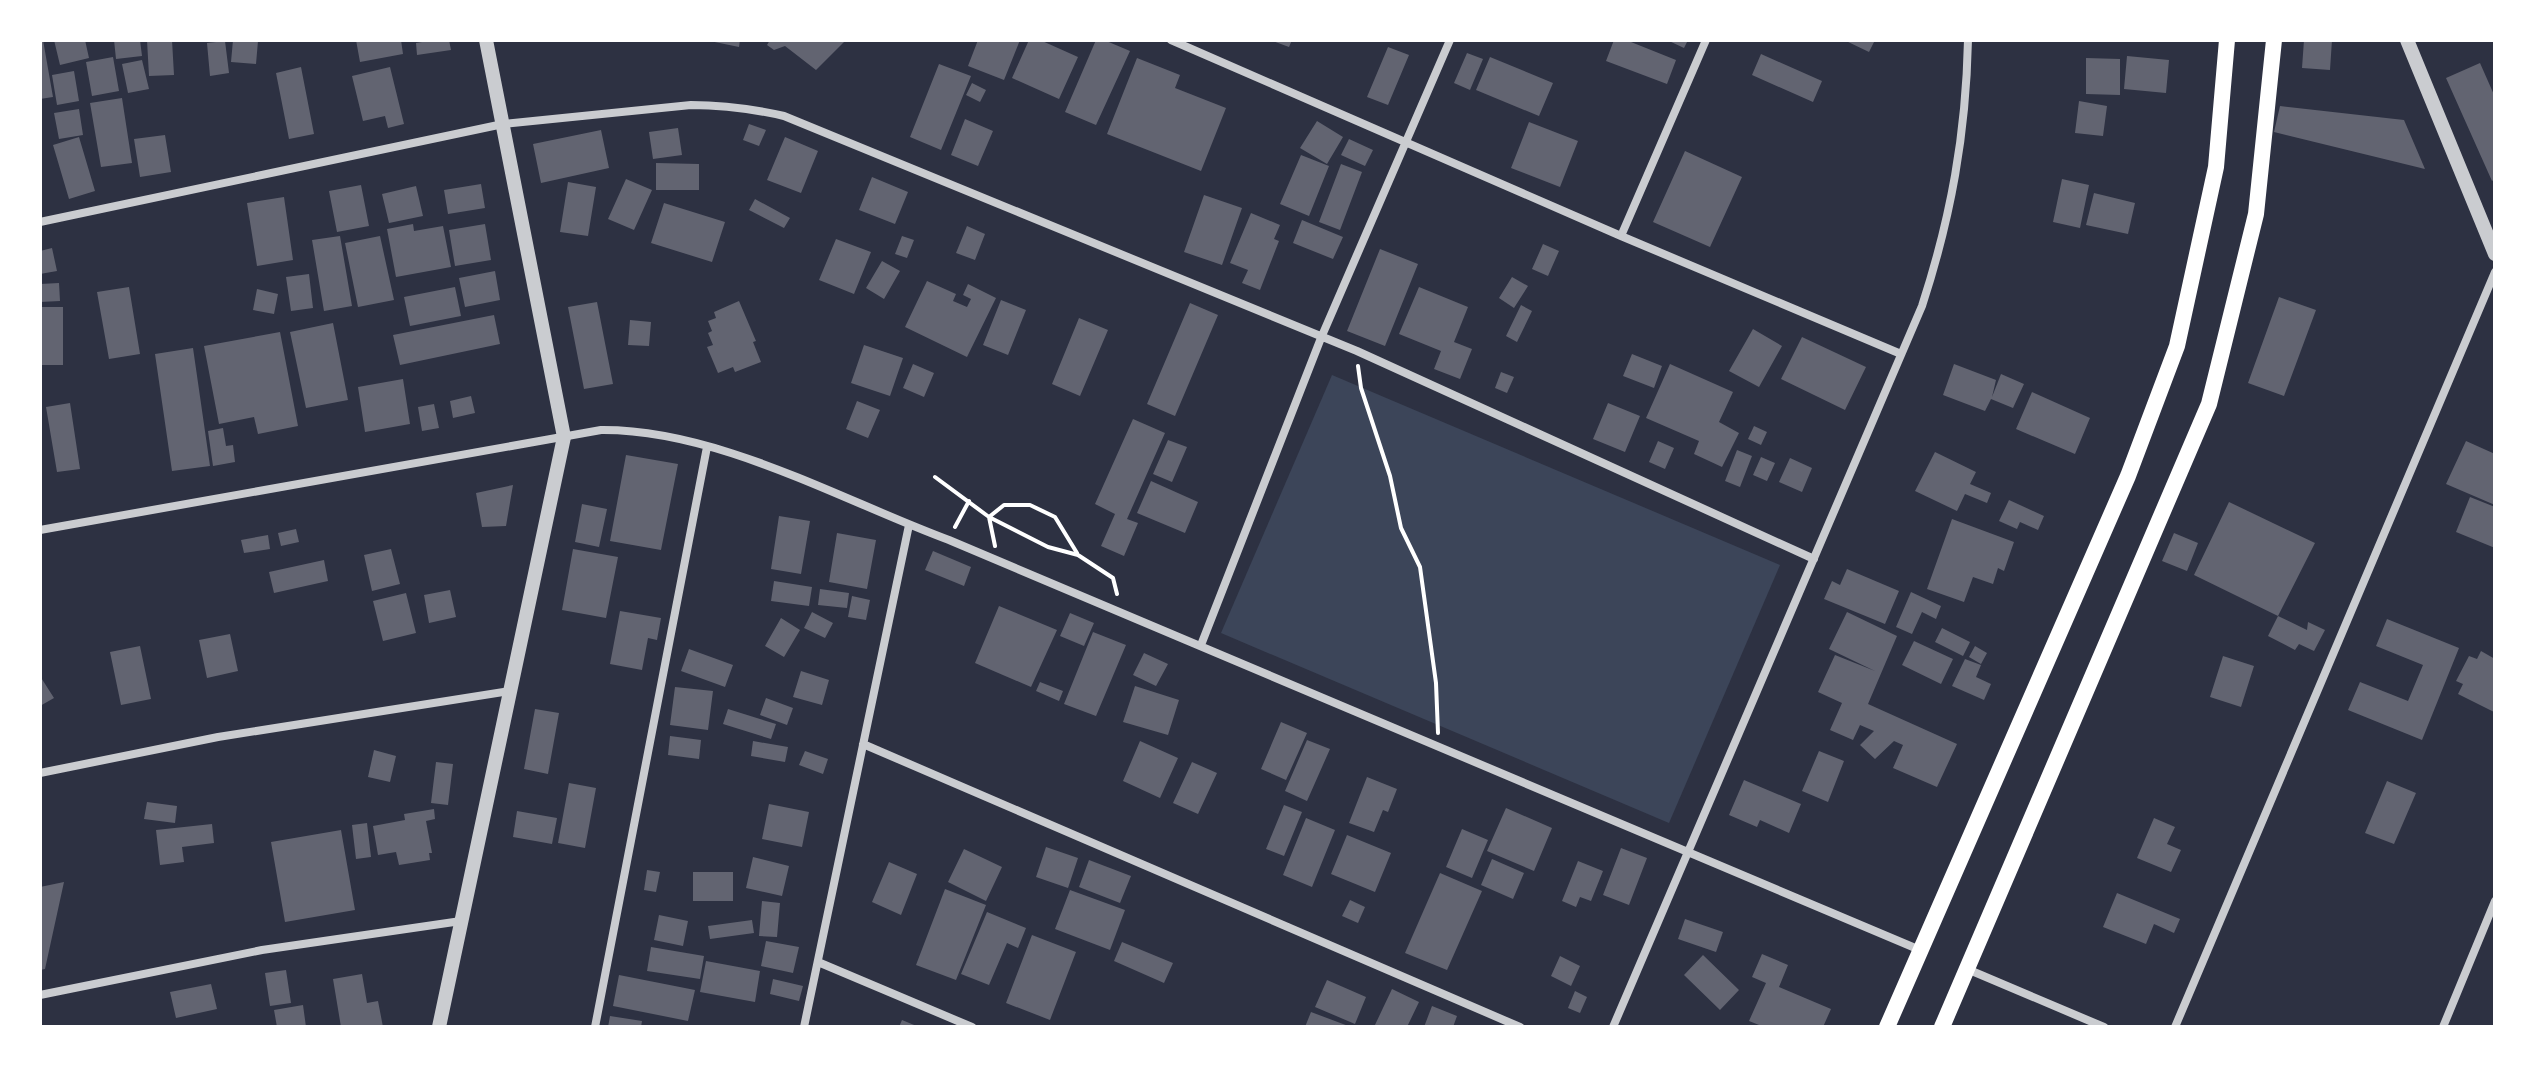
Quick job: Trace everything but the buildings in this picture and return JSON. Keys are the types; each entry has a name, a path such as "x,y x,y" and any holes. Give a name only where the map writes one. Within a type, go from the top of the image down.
{"main road":[{"path":"1887,1027 2128,476 2177,346 2216,167 2227,40"},
{"path":"1942,1027 2209,404 2256,214 2274,40"}],"street":[{"path":"439,1027 564,437 486,40"},
{"path":"1171,40 1901,354"},
{"path":"1201,645 1321,338 1450,40"},
{"path":"1621,236 1706,40"},
{"path":"1613,1027 1922,306 1943,242 1964,131 1968,40"},
{"path":"2401,40 2419,70"},
{"path":"2407,40 2495,254"},
{"path":"40,222 503,124 691,105 722,105 784,116 1357,351 1814,559"},
{"path":"2175,1027 2495,272"},
{"path":"40,530 601,430 630,430 672,437 803,480 1921,950"},
{"path":"595,1027 707,447"},
{"path":"804,1027 909,525"},
{"path":"40,773 218,737 510,691"},
{"path":"863,744 1520,1027"},
{"path":"2443,1027 2495,901"},
{"path":"40,995 262,950 461,921"},
{"path":"818,962 972,1027"},
{"path":"1967,969 2104,1027"}],"path":[{"path":"1357,351 1361,388 1390,476 1401,528 1420,567 1436,683 1439,746"},
{"path":"935,477 989,517 1048,547 1078,555 1113,578 1123,615"},
{"path":"949,540 969,501"},
{"path":"989,517 1004,505 1030,505 1055,517 1078,555"},
{"path":"989,517 995,541 993,559"}],"shaded area":[{"path":"1332,375 1780,565 1669,823 1221,633"}]}
